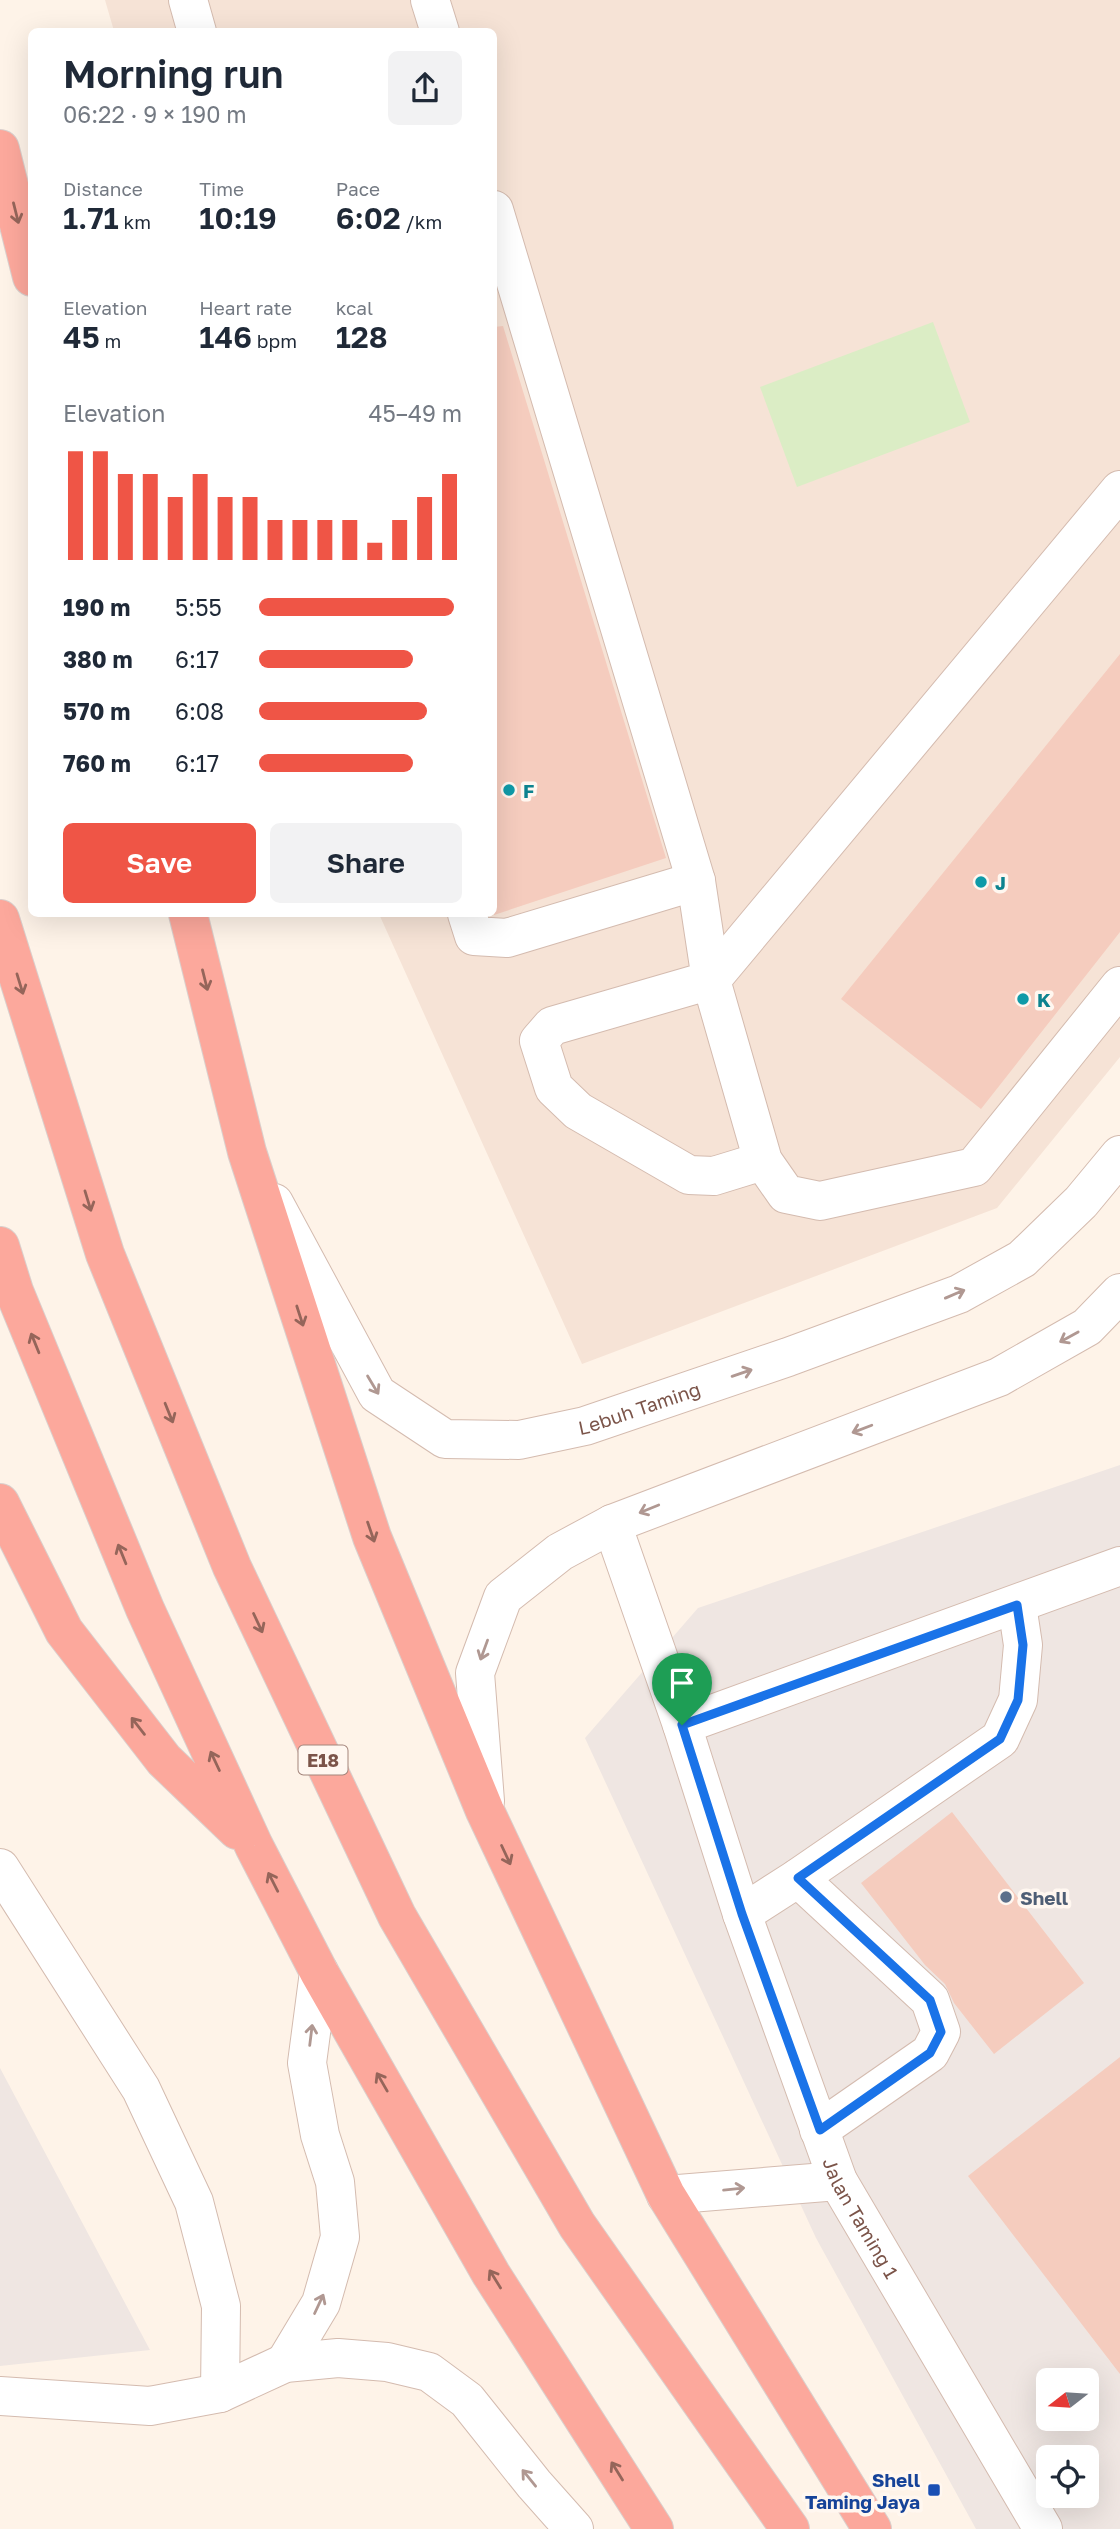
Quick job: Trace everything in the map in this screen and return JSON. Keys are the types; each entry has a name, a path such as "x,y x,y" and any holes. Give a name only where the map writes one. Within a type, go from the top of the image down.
{"highway":[{"path":"0,149 28,261"},
{"path":"189,917 247,1152 372,1536 485,1811 666,2195 872,2529"},
{"name":"E18","path":"0,919 105,1254 232,1567 397,1916 577,2225 790,2529"},
{"path":"0,1246 14,1291 145,1609 254,1846 319,1972 491,2274 653,2529"},
{"path":"0,1503 64,1631 164,1760 254,1846"}],"street":[{"path":"188,0 196,28"},
{"path":"430,0 439,28"},
{"path":"497,219 696,881 711,980 762,1161 786,1194 820,1201 974,1167 1120,986"},
{"path":"762,1161 714,1177 689,1175 578,1111 554,1088 538,1041 552,1026 711,980 1120,490"},
{"path":"468,917 474,936 507,939 696,881"},
{"name":"Lebuh Taming","path":"247,1152 377,1394 444,1439 519,1440 585,1426 788,1357 959,1294 1022,1259 1081,1202 1120,1155"},
{"path":"485,1811 475,1673 503,1597 560,1552 612,1524 999,1377 1087,1327 1120,1293"},
{"name":"Jalan Taming 1","path":"612,1524 682,1725 742,1914 838,2181 1043,2529"},
{"path":"682,1725 1120,1566"},
{"path":"742,1914 1000,1739 1018,1700 1023,1645 1017,1605"},
{"path":"0,1868 141,2090 194,2202 221,2306 220,2393"},
{"path":"798,1878 930,2000 941,2032 930,2053 820,2130"},
{"path":"285,2363 321,2303 340,2237 334,2182 320,2135 307,2063 319,1972"},
{"path":"666,2195 838,2181"},
{"path":"0,2396 150,2406 220,2393 285,2363 338,2358 387,2362 429,2372 467,2400 574,2529"}],"shaded area":[{"path":"105,0 1120,0 1120,1057 997,1208 582,1364 380,917 497,917 497,28 113,28"},
{"path":"1120,1465 1120,2529 976,2529 816,2238 585,1738 698,1608"},
{"path":"0,2068 150,2350 0,2366"}],"green space":[{"path":"933,322 970,422 797,487 760,387"}],"building":[{"path":"503,326 666,858 497,914 497,327"},
{"path":"1120,654 1120,932 981,1109 841,999"},
{"path":"952,1812 1084,1983 994,2054 954,2003 945,1984 925,1965 861,1883"},
{"path":"1120,2057 1120,2374 968,2176"}],"place":[{"name":"F","path":"509,790"},
{"name":"J","path":"981,882"},
{"name":"K","path":"1023,999"},
{"name":"Shell","path":"1006,1897"},
{"name":"Shell Taming Jaya","path":"934,2490"}],"route":[{"path":"1017,1605 1023,1645 1018,1700 1000,1739 798,1878 930,2000 941,2032 930,2053 820,2130 742,1914 682,1725 1017,1605"}]}
